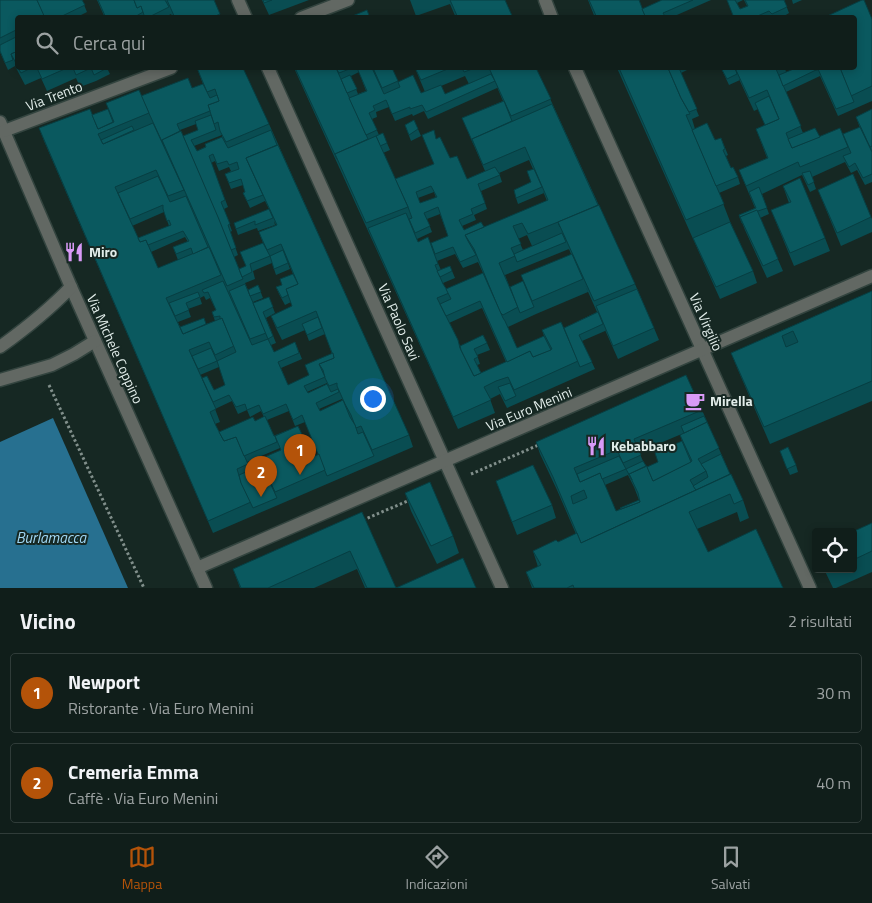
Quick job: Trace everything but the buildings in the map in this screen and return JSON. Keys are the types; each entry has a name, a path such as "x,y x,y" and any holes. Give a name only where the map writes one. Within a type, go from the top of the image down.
{"street":[{"path":"238,0 245,15"},
{"path":"309,15 348,0"},
{"path":"544,0 551,15"},
{"name":"Via Trento","path":"2,127 165,70"},
{"name":"Via Paolo Savi","path":"269,70 502,588"},
{"name":"Via Virgilio","path":"576,70 810,588"},
{"name":"Via Michele Coppino","path":"2,127 71,287 206,588"},
{"name":"Via Euro Menini","path":"197,568 872,276"},
{"path":"0,347 40,317 71,287"},
{"path":"0,380 52,365 95,341"}],"path":[{"path":"41,368 144,588"},
{"path":"454,482 543,443"},
{"path":"356,523 419,497"}],"water":[{"name":"Burlamacca","path":"53,418 128,588 0,588 0,442"}],"place":[{"name":"Miro","path":"74,252"},
{"name":"Mirella","path":"695,401"},
{"name":"Kebabbaro","path":"596,446"},
{"name":"Newport","path":"300,475"},
{"name":"Cremeria Emma","path":"261,497"}]}
